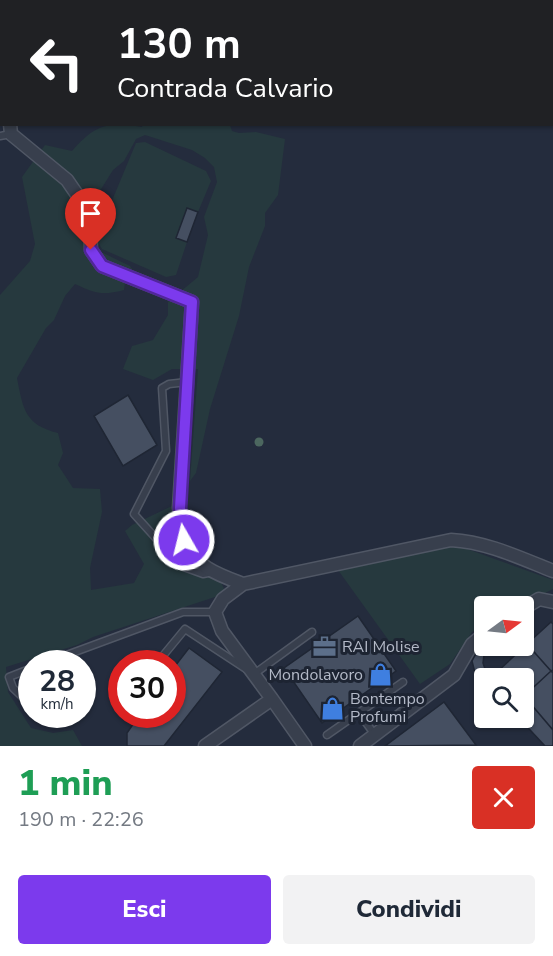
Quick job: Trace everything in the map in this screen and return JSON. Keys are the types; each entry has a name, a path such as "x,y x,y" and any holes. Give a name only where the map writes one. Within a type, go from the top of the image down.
{"street":[{"path":"7,131 67,180 78,196 90,227 91,250 102,266 192,302 180,508 184,540 199,563 213,572 243,584"},
{"path":"305,746 222,632 215,612 223,599 243,584 451,540 470,541 553,571"},
{"path":"534,602 539,599 553,602"},
{"path":"360,746 454,675 474,642"},
{"path":"205,746 272,699"}],"lane":[{"path":"187,382 169,384 162,388 166,451 134,514 181,566 203,574 213,572"},
{"path":"80,650 183,612 215,612"},
{"path":"168,650 185,629 254,675 312,632"},
{"path":"18,673 9,677 13,688 18,693"},
{"path":"327,735 403,682"},
{"path":"359,713 375,735"}],"green space":[{"path":"230,126 232,131 239,133 256,132 285,139 278,195 265,213 265,226 249,267 239,316 210,409 196,473 190,481 198,369 172,369 153,380 123,369 132,346 153,340 168,315 168,302 198,277 208,235 204,217 217,182 214,167 192,150 145,135 136,139 124,161 113,170 98,194 94,207 96,221 92,239 97,250 130,266 134,272 125,282 124,290 116,292 98,293 75,284 65,296 54,320 46,328 17,378 21,399 32,420 47,430 58,433 63,453 58,465 73,488 100,489 102,512 90,568 91,590 134,583 144,564 125,531 132,525 172,506 183,540 194,562 210,577 221,582 225,591 218,596 93,637 61,650 18,650 18,663 6,667 8,692 18,708 18,728 31,728 53,733 73,730 82,746 0,746 0,295 30,261 35,244 22,177 45,145 72,151 88,135 103,127"},
{"path":"145,142 206,171 211,181 198,212 187,208 176,237 187,242 176,275 166,277 102,249 96,239 136,143"},
{"path":"459,546 553,580 553,589 534,598 534,596 474,596 474,631 450,664 420,684 338,570 442,547"}],"building":[{"path":"187,208 198,212 187,242 176,238"},
{"path":"128,395 157,445 123,466 94,416"},
{"path":"358,616 396,671 322,723 284,668"},
{"path":"551,622 553,624 553,670 551,671 534,652 534,638"},
{"path":"189,648 222,672 186,718 186,652"},
{"path":"534,652 551,671 534,687 534,668 501,668 514,656 534,656"},
{"path":"475,656 484,656 485,668 474,669 472,661"},
{"path":"551,671 553,673 553,730 534,708 534,687"},
{"path":"444,702 476,745 385,746"},
{"path":"534,708 553,730 553,746 545,746 528,728 534,728"},
{"path":"130,728 178,728 164,746 127,746 127,733"}],"place":[{"name":"RAI Molise","path":"324,647"},
{"name":"Mondolavoro","path":"381,675"},
{"name":"Bontempo Profumi","path":"332,708"}],"route":[{"path":"91,250 102,266 192,302 180,508 184,540"}]}
